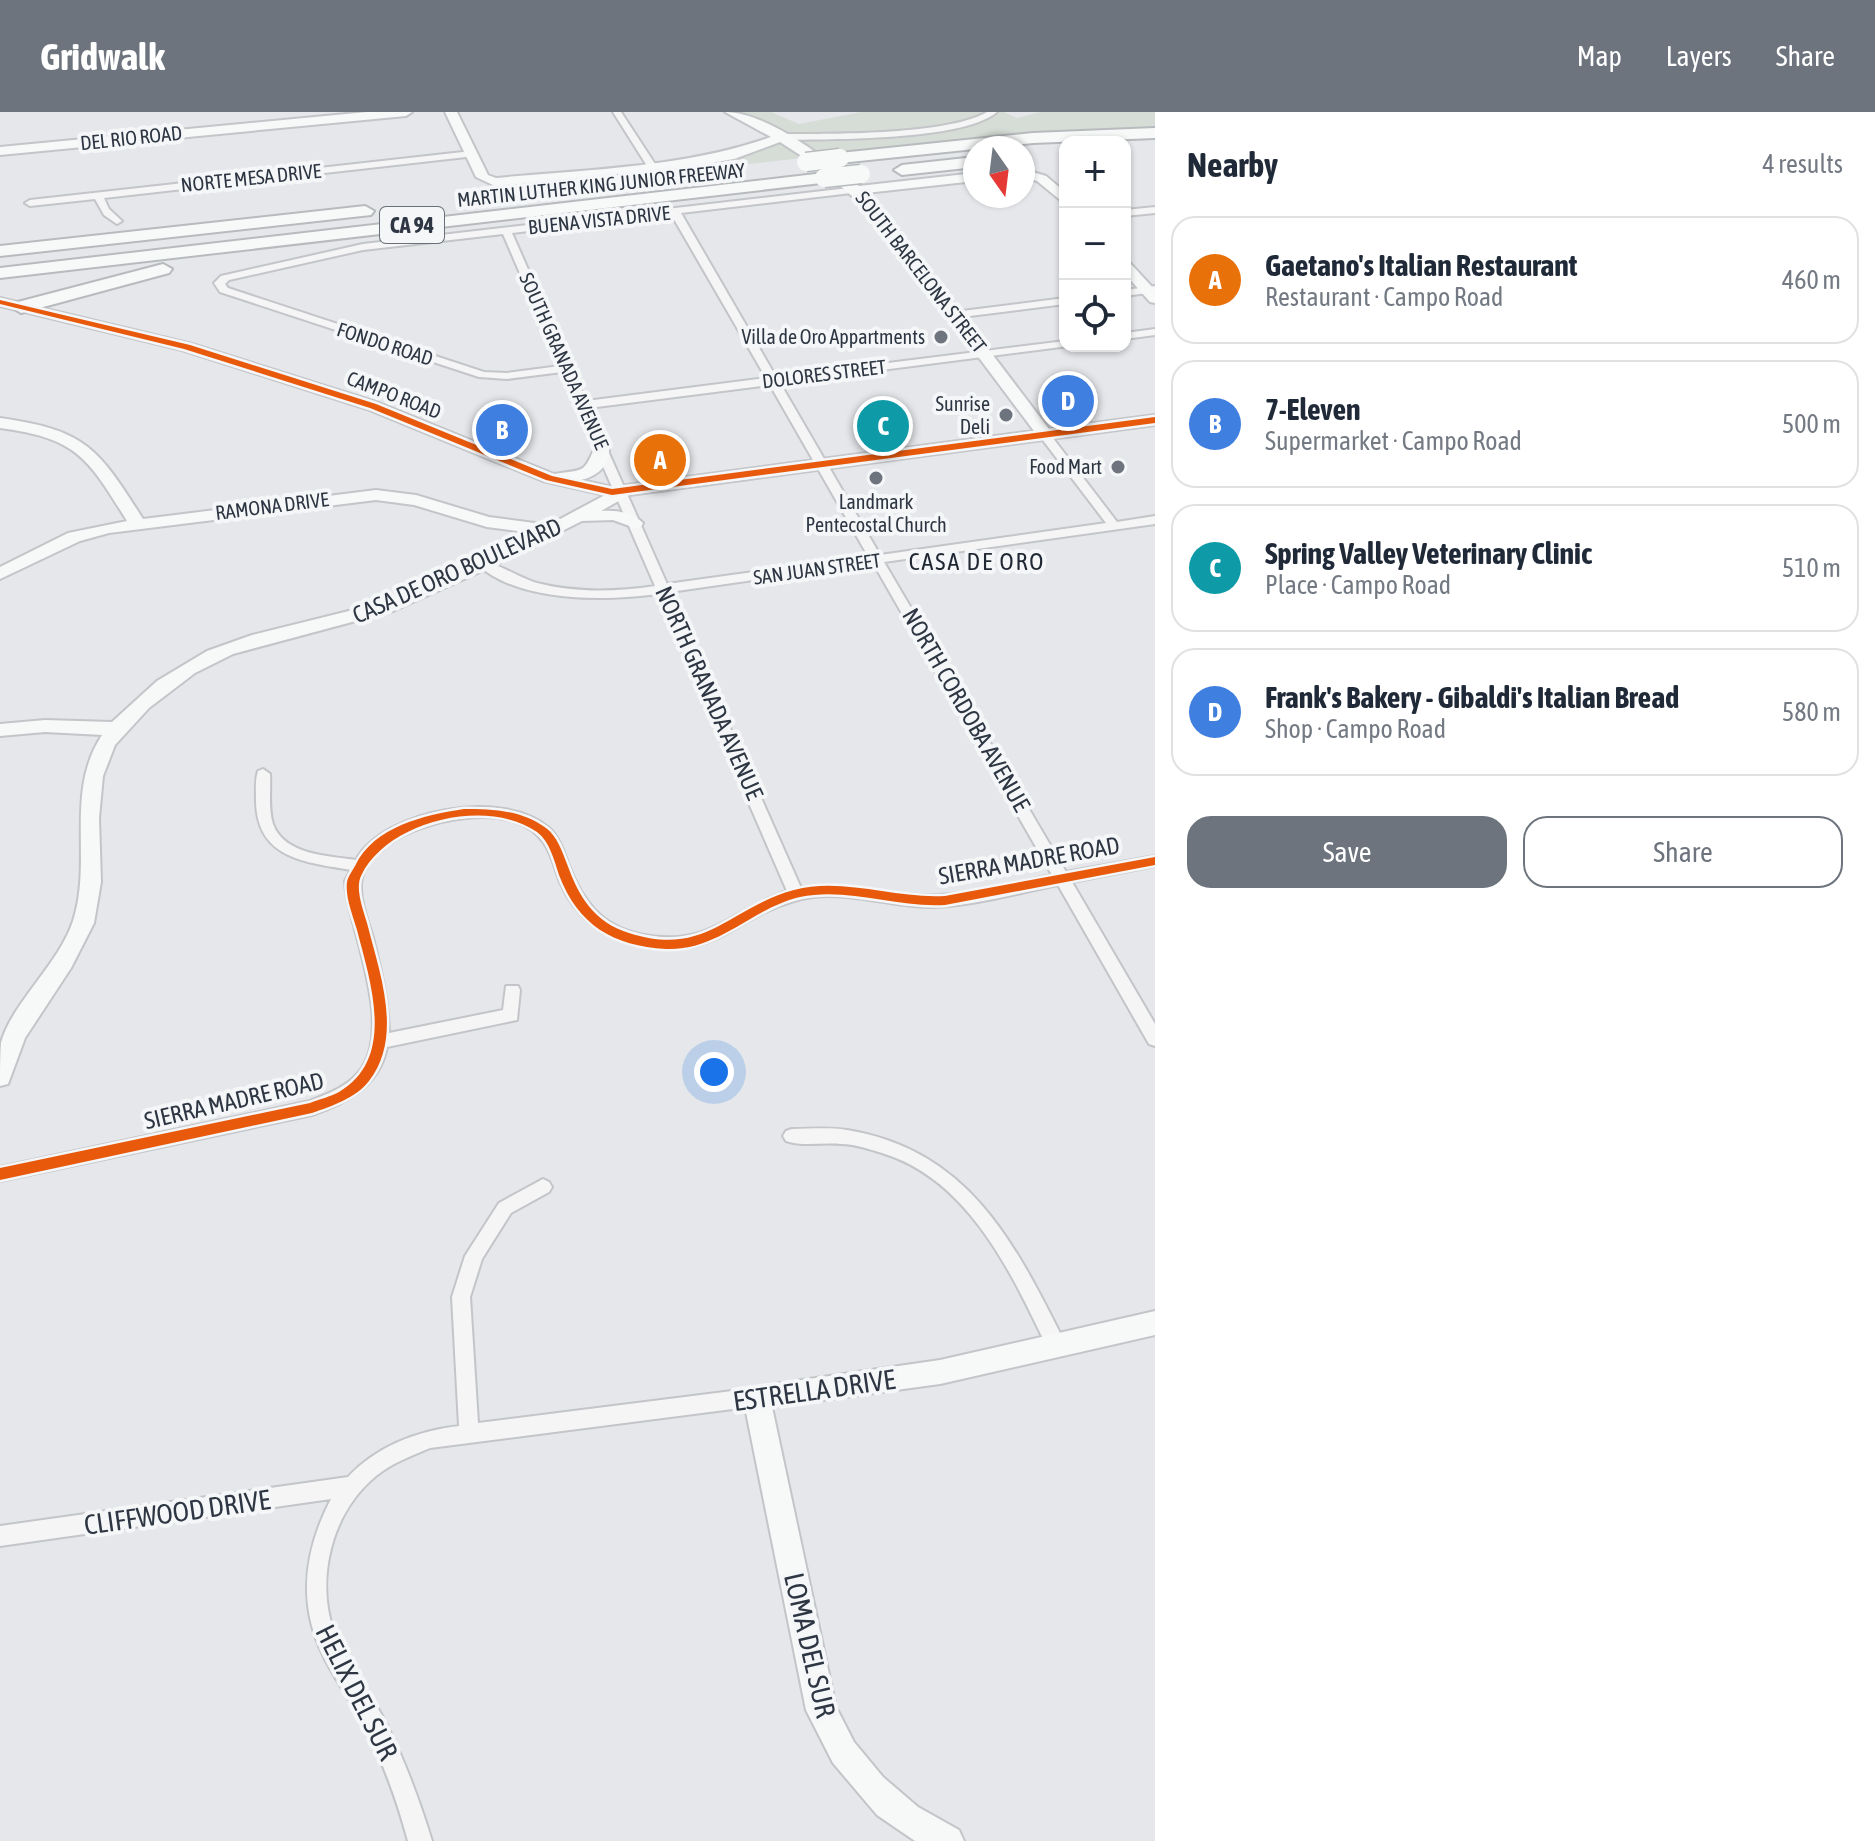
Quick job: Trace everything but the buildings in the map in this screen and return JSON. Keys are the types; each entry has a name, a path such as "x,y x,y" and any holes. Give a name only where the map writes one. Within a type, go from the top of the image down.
{"highway":[{"path":"798,163 992,141 1155,133"},
{"path":"1131,150 1155,148"},
{"path":"1035,162 1059,155"},
{"name":"MARTIN LUTHER KING JUNIOR FREEWAY","path":"0,273 824,178 859,182 963,164"},
{"name":"MARTIN LUTHER KING JUNIOR FREEWAY","path":"489,189 742,169"},
{"name":"CA 94","path":"0,251 377,210"},
{"path":"21,307 182,265 445,221"},
{"path":"0,238 245,225"}],"street":[{"name":"DEL RIO ROAD","path":"0,151 406,112"},
{"path":"451,112 489,189 507,183 729,156 783,137 910,131 979,121 993,112"},
{"path":"617,112 652,167"},
{"name":"SOUTH BARCELONA STREET","path":"731,112 783,137 859,182 874,208 1045,435"},
{"name":"NORTE MESA DRIVE","path":"30,203 472,154"},
{"path":"1035,166 1059,193"},
{"name":"BUENA VISTA DRIVE","path":"225,278 363,247 675,212 859,182 963,178"},
{"path":"99,195 107,215 117,221"},
{"path":"1131,212 1155,210"},
{"name":"NORTH CORDOBA AVENUE","path":"675,212 1155,1039"},
{"name":"SOUTH GRANADA AVENUE","path":"506,230 622,493"},
{"path":"1131,272 1152,293"},
{"name":"FONDO ROAD","path":"225,278 219,283 224,290 483,375 507,376 567,368"},
{"path":"1131,293 1152,293"},
{"name":"CAMPO ROAD","path":"0,302 187,347 385,410 556,480 622,493 1155,420"},
{"path":"954,315 1059,302"},
{"path":"0,313 21,307"},
{"path":"1131,335 1155,332"},
{"name":"DOLORES STREET","path":"583,405 1059,345"},
{"path":"0,423 42,429 80,443 98,460 138,524"},
{"path":"1045,435 1114,526"},
{"path":"556,480 594,471 599,466 602,448"},
{"path":"556,480 576,502 573,519 610,514 635,523"},
{"name":"CASA DE ORO BOULEVARD","path":"0,1077 3,1062 20,1027 75,940 84,920 89,881 87,797 99,756 116,729 152,695 213,655 252,641 364,615 483,564 622,493"},
{"name":"NORTH GRANADA AVENUE","path":"622,493 796,894"},
{"name":"RAMONA DRIVE","path":"0,574 74,537 138,524 376,495 416,500 487,522 551,530"},
{"name":"SAN JUAN STREET","path":"483,564 514,580 562,592 604,595 664,590 1155,520"},
{"path":"0,730 45,726 116,729"},
{"path":"263,774 265,821 275,839 294,852 358,866"},
{"name":"SIERRA MADRE ROAD","path":"0,1174 326,1105 361,1084 374,1067 382,1041 379,997 353,889 358,866 379,840 408,825 448,816 497,813 518,817 543,831 554,844 578,905 603,926 641,940 681,943 709,938 775,901 796,894 832,890 899,900 945,900 1155,861"},
{"path":"382,1041 511,1015 512,990"},
{"path":"792,1136 845,1137 888,1147 921,1164 952,1186 1000,1237 1057,1347"},
{"path":"469,1435 461,1297 474,1256 505,1208 543,1187"},
{"name":"ESTRELLA DRIVE","path":"469,1435 878,1382 1057,1347 1155,1323"},
{"name":"LOMA DEL SUR","path":"756,1397 821,1710 842,1753 873,1792 909,1821 948,1841"},
{"name":"HELIX DEL SUR","path":"420,1841 407,1793 366,1707 330,1648 318,1614 316,1575 321,1546 332,1518 366,1472 394,1453 430,1439 469,1435"},
{"name":"CLIFFWOOD DRIVE","path":"0,1536 354,1486"}],"shaded area":[{"path":"731,112 771,112 799,124 862,112 1004,112 1017,118 1040,112 1155,112 1155,128 963,136 963,140 740,165 736,153 782,137"}],"cycle path":[{"path":"0,302 187,347 373,406 549,478 612,492 1155,420"},
{"path":"0,1174 312,1108 344,1095 364,1078 376,1057 381,1034 375,980 353,881 364,859 382,841 407,827 434,818 464,813 493,813 519,818 540,829 553,845 573,893 587,914 622,935 666,944 707,938 774,901 813,891 848,891 917,901 945,900 1155,861"}],"place":[{"name":"Villa de Oro Appartments","path":"941,337"},
{"name":"Frank's Bakery - Gibaldi's Italian Bread","path":"1068,401"},
{"name":"Sunrise Deli","path":"1006,415"},
{"name":"Spring Valley Veterinary Clinic","path":"883,426"},
{"name":"7-Eleven","path":"502,430"},
{"name":"Gaetano's Italian Restaurant","path":"660,460"},
{"name":"Food Mart","path":"1118,467"},
{"name":"Landmark Pentecostal Church","path":"876,478"}],"district":[{"name":"CASA DE ORO","path":"977,562"}]}
